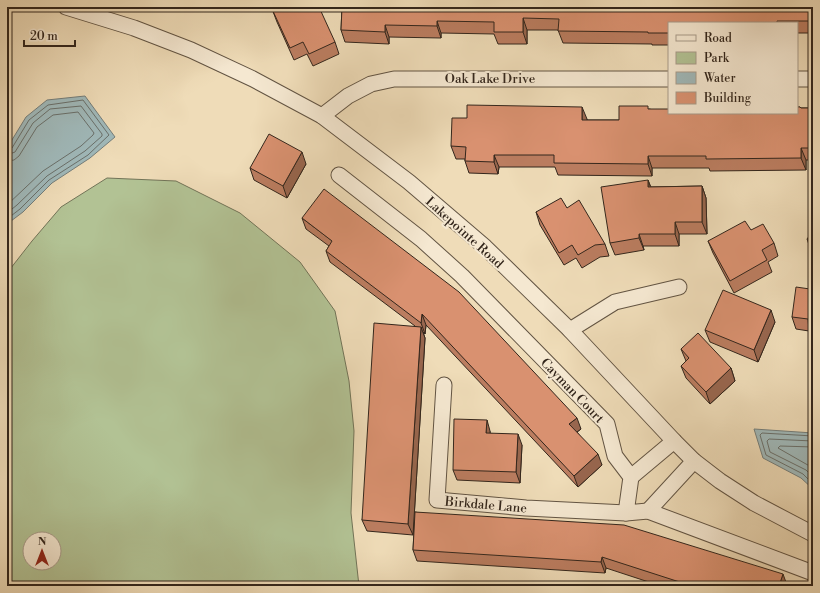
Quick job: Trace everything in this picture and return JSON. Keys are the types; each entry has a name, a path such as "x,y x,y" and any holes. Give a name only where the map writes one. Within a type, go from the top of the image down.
{"street":[{"name":"Lakepointe Road","path":"66,7 134,28 191,50 253,79 322,116 409,182 485,247 570,330 694,461 720,481 754,503 813,534"},
{"name":"Oak Lake Drive","path":"322,116 348,96 365,87 371,84 394,79 668,79"},
{"path":"798,79 813,80"},
{"name":"Cayman Court","path":"339,175 421,239 462,276 607,424 615,456 631,477"},
{"path":"570,330 615,302 679,287"},
{"name":"Birkdale Lane","path":"444,385 437,500 526,508 626,513"},
{"path":"674,441 631,477 626,513 648,511 813,573"},
{"path":"648,511 694,461"}],"green space":[{"path":"107,178 176,181 240,213 300,262 335,311 349,381 354,431 351,513 359,586 7,586 7,273 61,207"}],"water":[{"path":"85,96 115,137 90,158 52,183 23,212 7,224 7,148 26,117 47,100"},
{"path":"754,429 813,433 813,489 801,478 763,458"}],"building":[{"path":"278,7 319,7 335,42 309,54 303,42 290,48 272,9"},
{"path":"342,7 813,7 813,21 668,22 668,33 558,31 559,19 523,18 523,32 494,32 494,22 437,21 437,26 385,25 385,32 341,30"},
{"path":"467,105 582,107 582,120 619,120 619,106 648,106 648,109 668,109 668,114 798,114 798,107 813,108 813,148 801,148 801,158 706,159 706,156 648,156 648,164 554,163 554,155 494,155 494,162 465,161 466,147 451,146 452,118 467,118"},
{"path":"269,134 302,152 283,186 250,168"},
{"path":"648,180 648,187 702,186 702,222 675,222 675,234 639,234 639,238 610,243 601,187"},
{"path":"324,189 459,292 577,418 569,424 598,454 574,476 422,314 421,323 326,251 332,241 302,218"},
{"path":"561,198 567,208 579,200 605,244 595,245 578,255 572,245 559,253 536,212"},
{"path":"745,221 751,230 763,224 774,243 762,250 767,260 730,281 708,241"},
{"path":"813,232 813,244 807,239"},
{"path":"812,274 813,375 808,319 792,317 796,287 810,289"},
{"path":"723,290 771,310 754,350 705,330"},
{"path":"374,323 421,327 408,524 362,520"},
{"path":"698,333 731,368 706,392 681,366 689,358 681,349"},
{"path":"454,419 487,420 486,433 518,434 516,472 453,470"},
{"path":"415,512 624,525 783,574 779,586 692,586 602,557 601,562 413,550"}]}
